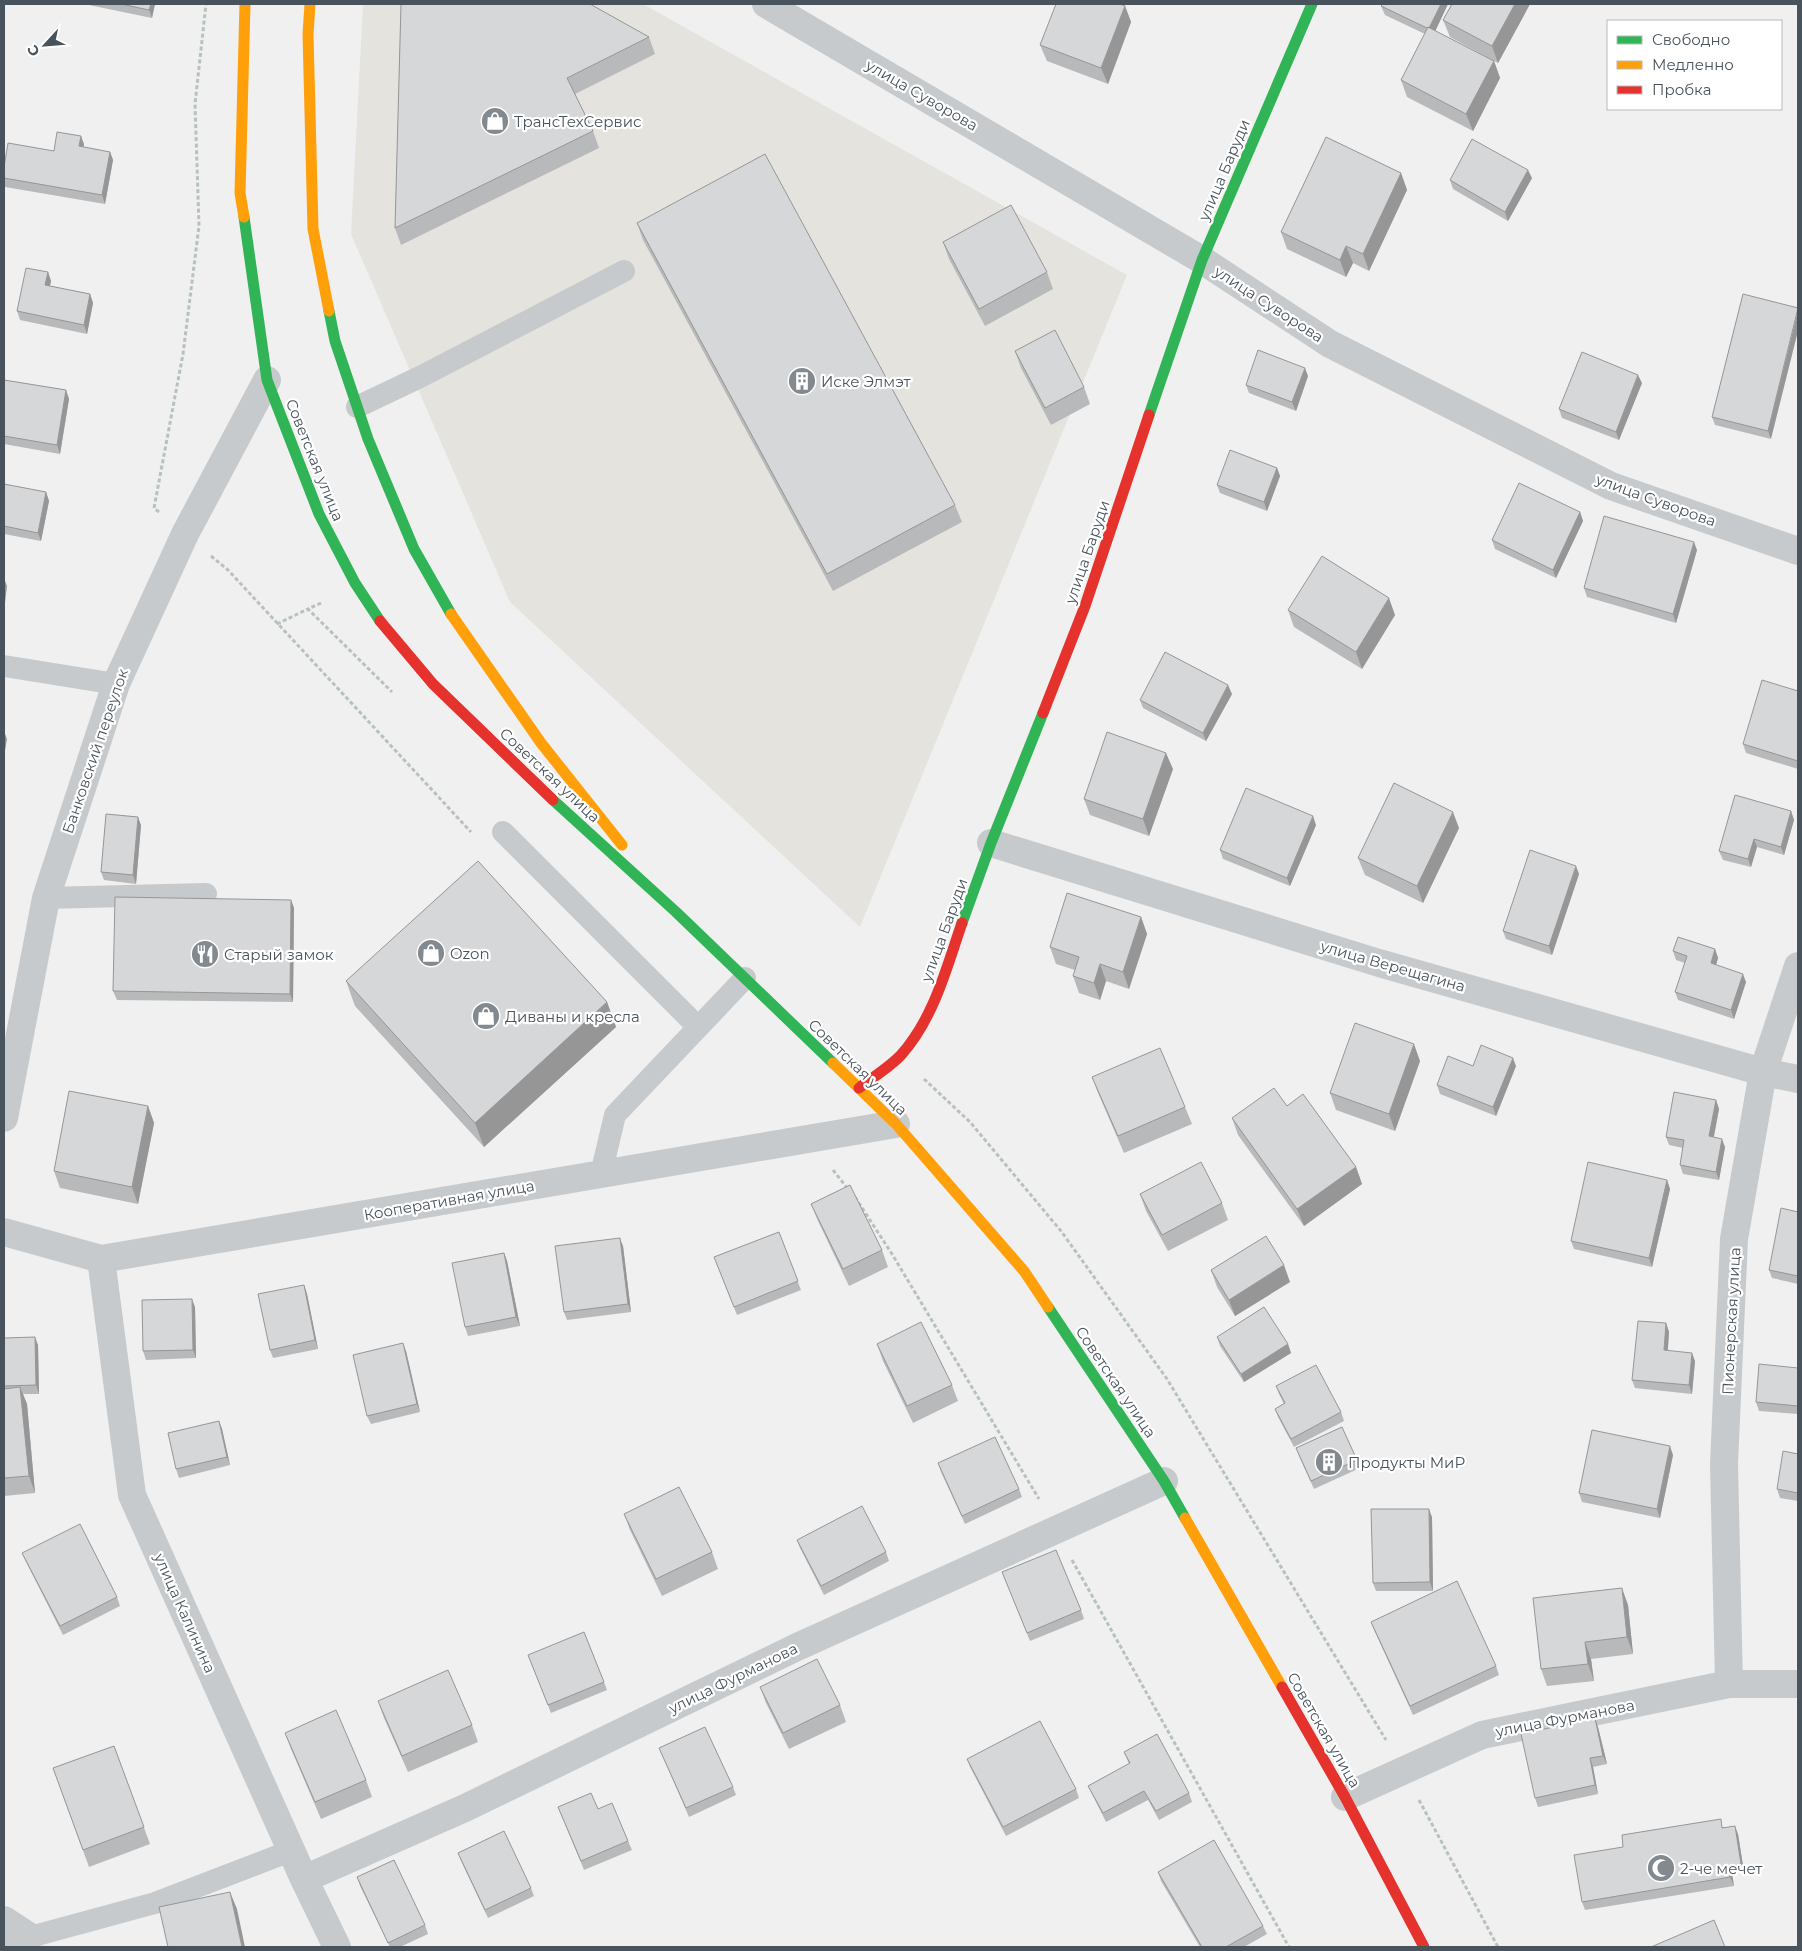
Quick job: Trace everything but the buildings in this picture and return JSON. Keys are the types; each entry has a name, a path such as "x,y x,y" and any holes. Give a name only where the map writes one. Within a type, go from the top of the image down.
{"main road":[{"name":"Советская улица","path":"244,4 240,193 267,380 318,514 355,583 385,628 433,684 545,793 676,912 896,1124 1024,1271 1164,1481 1345,1798 1424,1947"},
{"name":"Советская улица","path":"310,4 308,34 313,229 335,341 368,439 400,519 414,549 458,627 542,744 676,912"},
{"name":"улица Баруди","path":"859,1088 900,1056 922,1026 934,1002 991,843 1085,606 1202,260 1312,4"}],"street":[{"name":"улица Суворова","path":"766,4 1202,260 1330,344 1611,486 1798,550"},
{"name":"Банковский переулок","path":"4,1118 46,898 116,684 185,534 267,380"},
{"name":"улица Верещагина","path":"991,843 1379,963 1763,1072 1798,1079"},
{"name":"Пионерская улица","path":"1729,1684 1724,1464 1734,1239 1763,1072 1798,966"},
{"name":"Кооперативная улица","path":"4,1232 101,1259 896,1124"},
{"name":"улица Калинина","path":"101,1259 132,1495 293,1850 304,1879 337,1947"},
{"name":"улица Фурманова","path":"304,1879 465,1808 797,1647 1164,1481"},
{"name":"улица Фурманова","path":"1345,1798 1482,1734 1729,1684 1798,1684"},
{"path":"4,1920 18,1942"}],"lane":[{"path":"357,407 422,376 624,271"},
{"path":"4,666 116,684"},
{"path":"503,832 698,1027"},
{"path":"46,898 206,894"},
{"path":"601,1174 614,1115 745,978"},
{"path":"18,1942 155,1903 293,1850"}],"path":[{"path":"154,508 183,354 199,226 196,104 206,4"},
{"path":"228,570 473,833"},
{"path":"277,624 308,609"},
{"path":"900,1056 970,1122 1037,1202 1061,1231 1168,1379 1404,1770 1498,1947"}],"shaded area":[{"path":"363,4 643,4 1127,275 860,927 510,602 351,234"}],"traffic: fast":[{"path":"1149,415 1202,260 1312,4"},
{"path":"244,217 267,380 319,514 355,583 380,621"},
{"path":"329,311 335,341 368,439 414,549 451,614"},
{"path":"962,923 991,843 1043,713"},
{"path":"553,800 676,912 833,1063"},
{"path":"1048,1307 1164,1481 1185,1518"}],"traffic: slow":[{"path":"244,217 240,193 245,4"},
{"path":"310,4 308,34 313,229 329,311"},
{"path":"451,614 541,743 622,845"},
{"path":"833,1063 896,1124 1024,1271 1048,1307"},
{"path":"1185,1518 1282,1687"}],"traffic: jam":[{"path":"1043,713 1085,606 1149,415"},
{"path":"380,621 433,684 553,800"},
{"path":"859,1088 897,1059 922,1025 938,992 962,923"},
{"path":"1282,1687 1345,1797 1424,1947"}],"place":[{"name":"ТрансТехСервис","path":"495,121"},
{"name":"Иске Элмэт","path":"802,381"},
{"name":"Ozon","path":"431,953"},
{"name":"Старый замок","path":"205,954"},
{"name":"Диваны и кресла","path":"486,1016"},
{"name":"Продукты МиР","path":"1329,1462"},
{"name":"2-че мечет","path":"1661,1868"}]}
